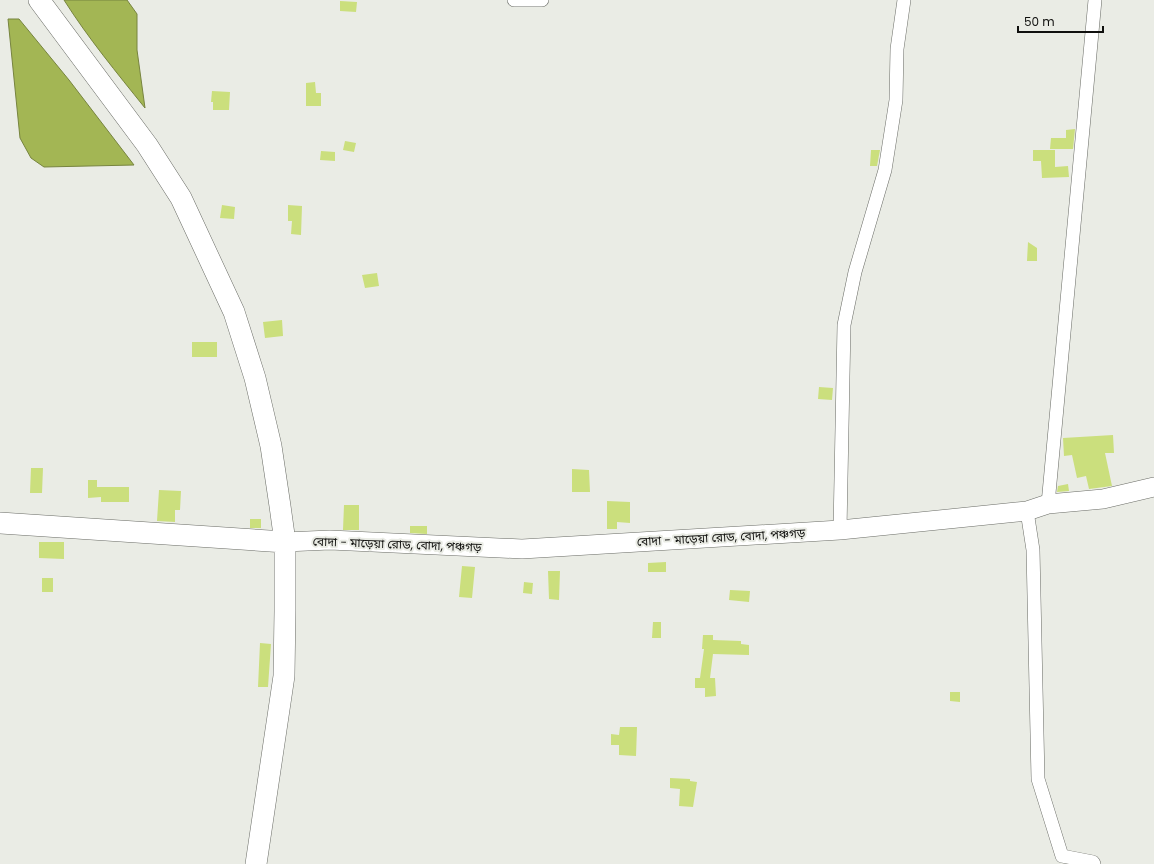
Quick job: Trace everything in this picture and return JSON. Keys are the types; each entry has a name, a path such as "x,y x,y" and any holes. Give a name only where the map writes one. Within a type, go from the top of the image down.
{"main road":[{"path":"39,0 147,144 181,198 234,312 255,378 271,446 285,542 284,676 256,864"},
{"name":"বোদা - মাড়েয়া রোড, বোদা, পঞ্চগড়","path":"285,542 330,540 522,549 840,530 1027,511 1048,504 1103,499 1154,487"},
{"path":"0,523 285,542"}],"street":[{"path":"514,0 542,0"},
{"path":"840,530 844,325 854,272 885,170 896,100 896,49 904,0"},
{"path":"1048,504 1095,0"},
{"path":"1027,511 1033,550 1038,779 1062,856 1092,862 1094,864"}],"shaded area":[{"path":"64,0 127,0 137,14 137,50 145,108 93,42"},
{"path":"8,19 19,19 69,80 134,165 44,167 31,158 20,138"}],"building":[{"path":"340,1 357,2 356,12 340,11"},
{"path":"315,82 316,93 321,93 321,106 306,106 306,83"},
{"path":"212,91 230,92 229,110 213,110 213,102 211,102"},
{"path":"1075,129 1073,149 1050,149 1051,138 1066,138 1066,130"},
{"path":"345,141 356,143 354,152 343,150"},
{"path":"871,150 880,150 877,166 870,166"},
{"path":"1033,150 1055,150 1055,167 1068,166 1069,177 1042,178 1041,161 1033,161"},
{"path":"321,151 335,152 335,161 320,160"},
{"path":"222,205 235,207 234,219 220,218"},
{"path":"288,205 302,206 301,235 291,234 292,221 288,221"},
{"path":"1028,242 1037,248 1037,261 1027,261"},
{"path":"377,273 379,286 365,288 362,275"},
{"path":"282,320 283,336 265,338 263,322"},
{"path":"192,342 217,342 217,357 192,357"},
{"path":"819,387 833,388 832,400 818,399"},
{"path":"1113,435 1114,453 1105,453 1112,486 1089,489 1086,476 1077,478 1072,455 1064,456 1063,438"},
{"path":"31,468 43,468 42,493 30,493"},
{"path":"572,469 589,470 590,492 572,492"},
{"path":"88,480 97,480 97,487 129,487 129,502 101,502 101,497 88,498"},
{"path":"1068,484 1069,491 1057,492 1058,486"},
{"path":"159,490 181,491 180,510 175,510 175,522 157,521"},
{"path":"607,501 630,502 630,523 617,522 617,529 607,529"},
{"path":"344,505 359,505 359,530 343,530"},
{"path":"250,519 261,519 261,528 250,528"},
{"path":"410,526 427,526 427,534 410,533"},
{"path":"39,542 64,542 64,559 39,558"},
{"path":"666,562 666,572 648,572 648,563"},
{"path":"462,566 475,567 472,598 459,597"},
{"path":"548,571 560,571 559,600 549,599"},
{"path":"42,578 53,578 53,592 42,592"},
{"path":"524,582 533,583 532,594 523,593"},
{"path":"730,590 750,591 749,602 729,600"},
{"path":"653,622 661,622 661,638 652,638"},
{"path":"703,635 713,635 713,640 741,641 741,644 749,645 749,655 713,654 710,678 715,678 716,696 705,697 705,688 695,688 695,678 700,678 704,649 702,649"},
{"path":"260,643 271,644 268,687 258,687"},
{"path":"950,692 960,692 960,702 950,701"},
{"path":"620,727 637,727 636,756 619,755 619,745 611,745 611,734 619,735"},
{"path":"670,778 690,779 690,781 697,782 693,807 679,806 680,789 670,788"}]}
